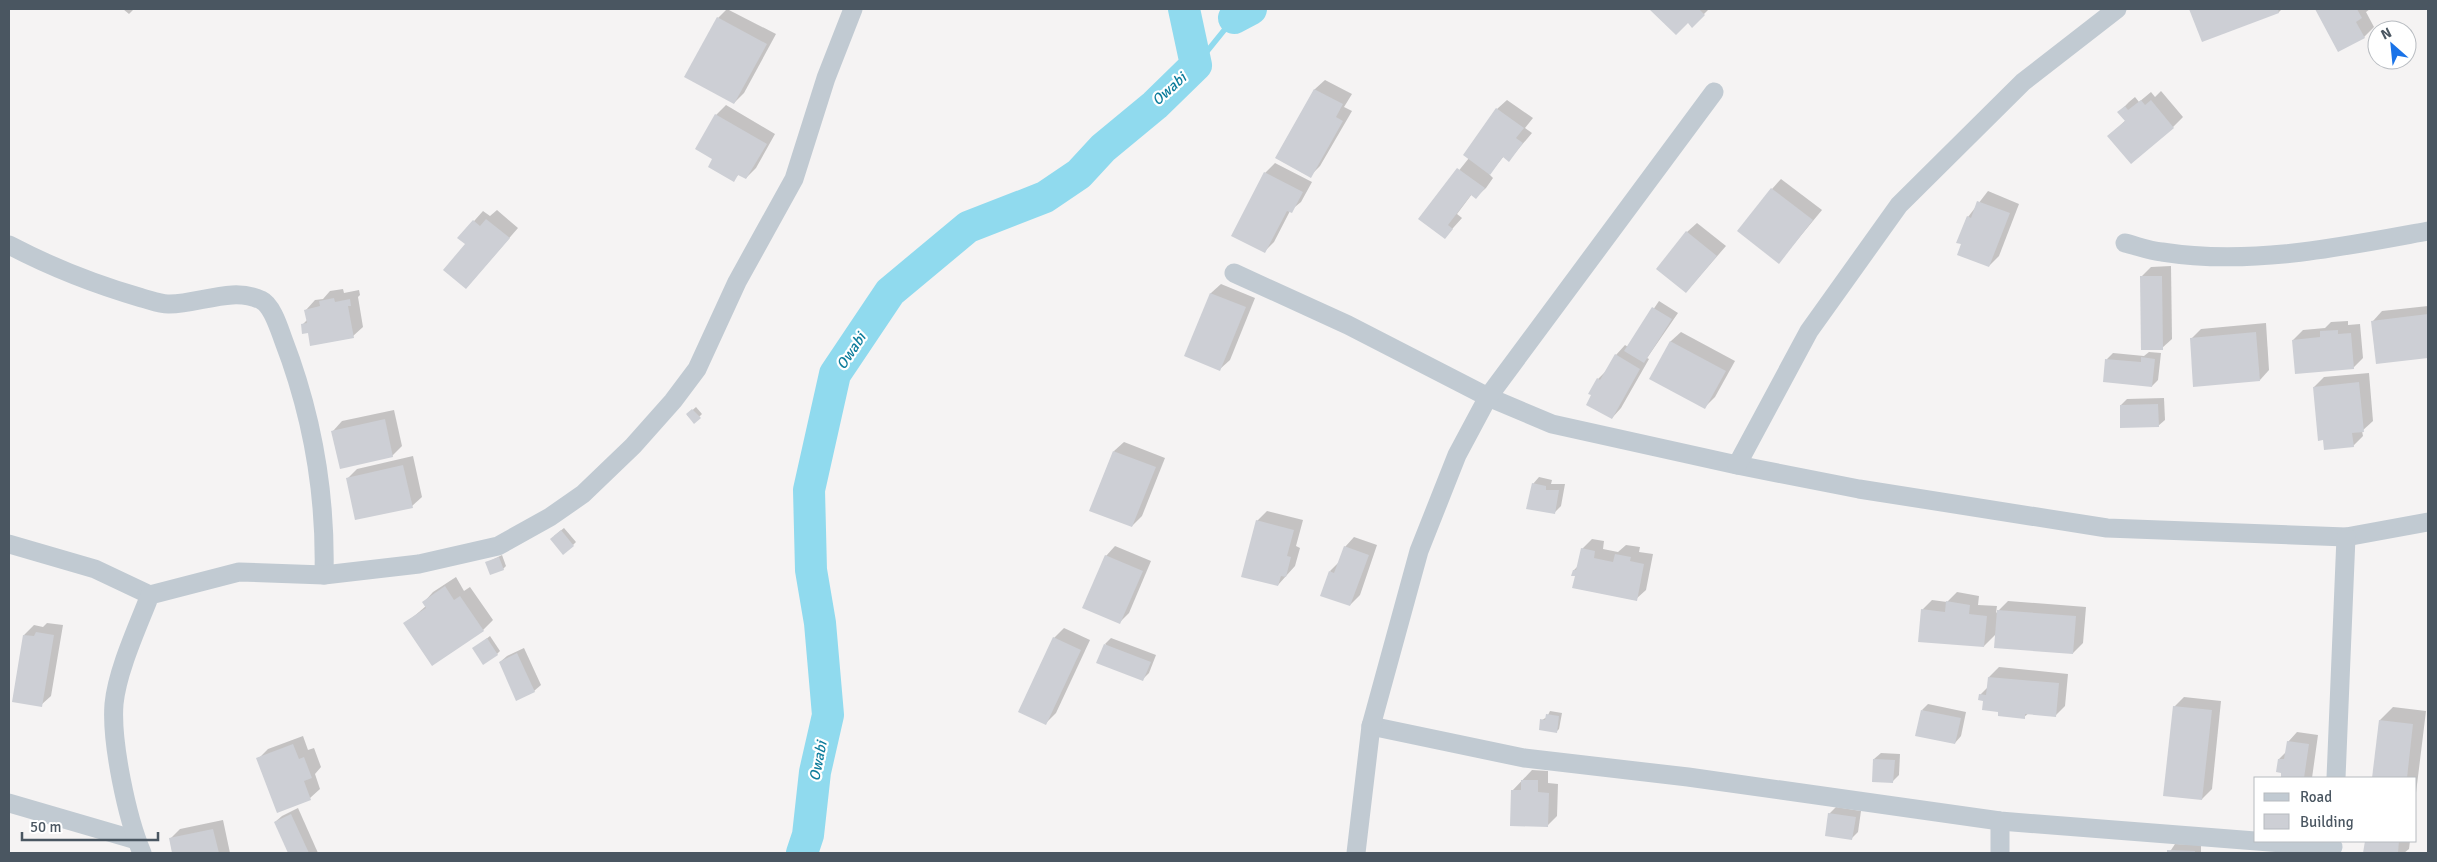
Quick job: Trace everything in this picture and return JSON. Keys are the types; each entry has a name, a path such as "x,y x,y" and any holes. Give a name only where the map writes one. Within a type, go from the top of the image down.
{"street":[{"path":"9,544 95,569 150,595 239,572 324,575 419,564 498,546 550,517 583,494 633,446 673,401 697,369 737,282 794,179 826,78 853,9"},
{"path":"1737,465 1809,331 1899,205 2022,82 2117,9"},
{"path":"1356,853 1371,726 1419,551 1457,455 1488,397 1714,92"},
{"path":"2125,243 2162,252 2219,256 2288,254 2428,231"},
{"path":"9,245 111,289 167,304 233,296 250,296 263,301 276,321 297,374 307,411 325,530 324,575"},
{"path":"1234,273 1348,325 1488,397 1552,424 1737,465 1859,489 2107,528 2346,538 2428,522"},
{"path":"2336,777 2346,538"},
{"path":"139,847 122,784 114,703 121,675 150,595"},
{"path":"1371,726 1524,758 1688,777 2000,821 2254,841"},
{"path":"9,803 139,847"},
{"path":"2000,821 2000,853"},
{"path":"2269,842 2333,847"}],"building":[{"path":"1649,9 1699,9 1705,15 1692,28 1688,23 1676,35"},
{"path":"2189,9 2278,9 2279,13 2202,42"},
{"path":"2315,9 2357,9 2362,18 2356,22 2365,38 2338,52"},
{"path":"717,17 767,44 734,104 684,77"},
{"path":"1314,89 1343,104 1336,117 1343,121 1311,178 1275,158"},
{"path":"2141,100 2145,105 2151,100 2174,128 2131,164 2107,136 2125,121 2117,112 2125,106 2128,110"},
{"path":"1496,108 1524,128 1516,138 1523,143 1509,162 1503,157 1490,175 1463,155"},
{"path":"715,114 767,144 746,179 738,175 734,182 708,167 712,159 695,149"},
{"path":"1457,168 1485,188 1476,199 1471,195 1448,225 1453,229 1445,239 1418,219"},
{"path":"1264,172 1303,192 1292,213 1287,211 1265,253 1231,236"},
{"path":"1771,188 1813,220 1779,264 1737,231"},
{"path":"1977,201 2010,213 1989,267 1957,255 1961,244 1956,243 1967,216 1971,218"},
{"path":"486,219 510,238 466,289 443,270 465,244 457,238 473,220 480,226"},
{"path":"1686,231 1717,256 1686,293 1656,269"},
{"path":"2140,276 2162,276 2163,350 2141,350"},
{"path":"1210,293 1246,307 1220,371 1184,356"},
{"path":"334,298 335,302 350,299 351,306 348,306 354,338 310,346 308,333 302,334 301,324 307,323 304,310 320,306 319,301"},
{"path":"1652,307 1672,319 1644,363 1624,351"},
{"path":"2428,314 2428,358 2376,364 2371,321"},
{"path":"2338,330 2338,334 2351,333 2354,369 2295,374 2292,340 2320,337 2320,331"},
{"path":"2256,332 2260,381 2193,387 2190,338"},
{"path":"1670,341 1726,371 1705,409 1649,379"},
{"path":"1615,354 1640,369 1612,419 1586,405 1591,395 1588,394 1597,378 1600,380"},
{"path":"2141,357 2155,359 2152,387 2103,382 2105,359 2141,362"},
{"path":"2359,382 2364,432 2352,433 2354,447 2324,450 2323,440 2318,441 2313,387"},
{"path":"2158,404 2159,427 2120,428 2120,405"},
{"path":"692,409 701,418 694,424 686,414"},
{"path":"385,419 393,457 340,469 331,431"},
{"path":"1113,451 1156,467 1132,527 1089,511"},
{"path":"403,465 413,508 355,520 346,478"},
{"path":"1532,483 1546,486 1546,490 1559,490 1555,514 1526,509"},
{"path":"1256,520 1294,530 1287,556 1291,557 1286,577 1281,576 1278,586 1241,577"},
{"path":"561,530 574,546 563,555 550,539"},
{"path":"1344,546 1369,555 1350,606 1320,596 1329,571 1334,573"},
{"path":"1581,548 1595,551 1594,558 1613,562 1615,554 1631,557 1630,561 1644,564 1637,601 1572,588 1575,576 1571,576 1573,570 1576,570"},
{"path":"1105,555 1143,571 1120,624 1082,608"},
{"path":"499,557 504,570 490,575 485,562"},
{"path":"445,586 454,600 460,596 484,631 432,666 403,623 426,608 422,602"},
{"path":"1946,601 1970,605 1969,614 1987,616 1984,647 1918,642 1921,609 1945,612"},
{"path":"1997,610 2076,616 2073,654 1994,648"},
{"path":"36,632 54,635 42,707 12,702 23,635 34,636"},
{"path":"1053,637 1081,650 1046,725 1018,712"},
{"path":"487,638 498,655 483,665 472,648"},
{"path":"1104,644 1151,662 1143,681 1096,663"},
{"path":"517,653 535,692 516,701 499,662"},
{"path":"1988,677 2059,683 2056,717 2025,714 2025,719 1998,716 1998,712 1982,710 1983,701 1978,700 1979,694 1986,695"},
{"path":"2173,706 2212,710 2202,800 2163,796"},
{"path":"1921,710 1961,718 1955,744 1915,736"},
{"path":"1546,714 1559,716 1557,733 1539,730 1540,719 1545,720"},
{"path":"2379,720 2413,724 2407,777 2372,777"},
{"path":"2287,741 2309,744 2304,777 2281,777 2281,773 2276,772 2278,759 2284,759"},
{"path":"293,744 299,759 304,757 312,778 304,781 311,800 277,813 256,758"},
{"path":"1873,759 1895,760 1893,783 1872,782"},
{"path":"1521,780 1538,780 1538,792 1549,793 1548,827 1510,826 1511,790 1521,790"},
{"path":"1828,813 1856,817 1852,840 1825,836"},
{"path":"291,814 309,853 288,853 274,822"},
{"path":"213,829 219,853 172,853 169,838"},
{"path":"2365,842 2399,842 2398,853 2363,853"},
{"path":"2167,850 2195,851 2195,853 2167,853"}],"waterway":[{"name":"Owabi","path":"802,853 808,835 815,772 828,715 820,623 811,570 809,490 835,374 890,292 968,227 1045,197 1079,174 1103,148 1155,105 1196,65 1184,9"},
{"path":"1196,65 1234,18 1236,9"},
{"path":"1234,18 1251,9"}]}
